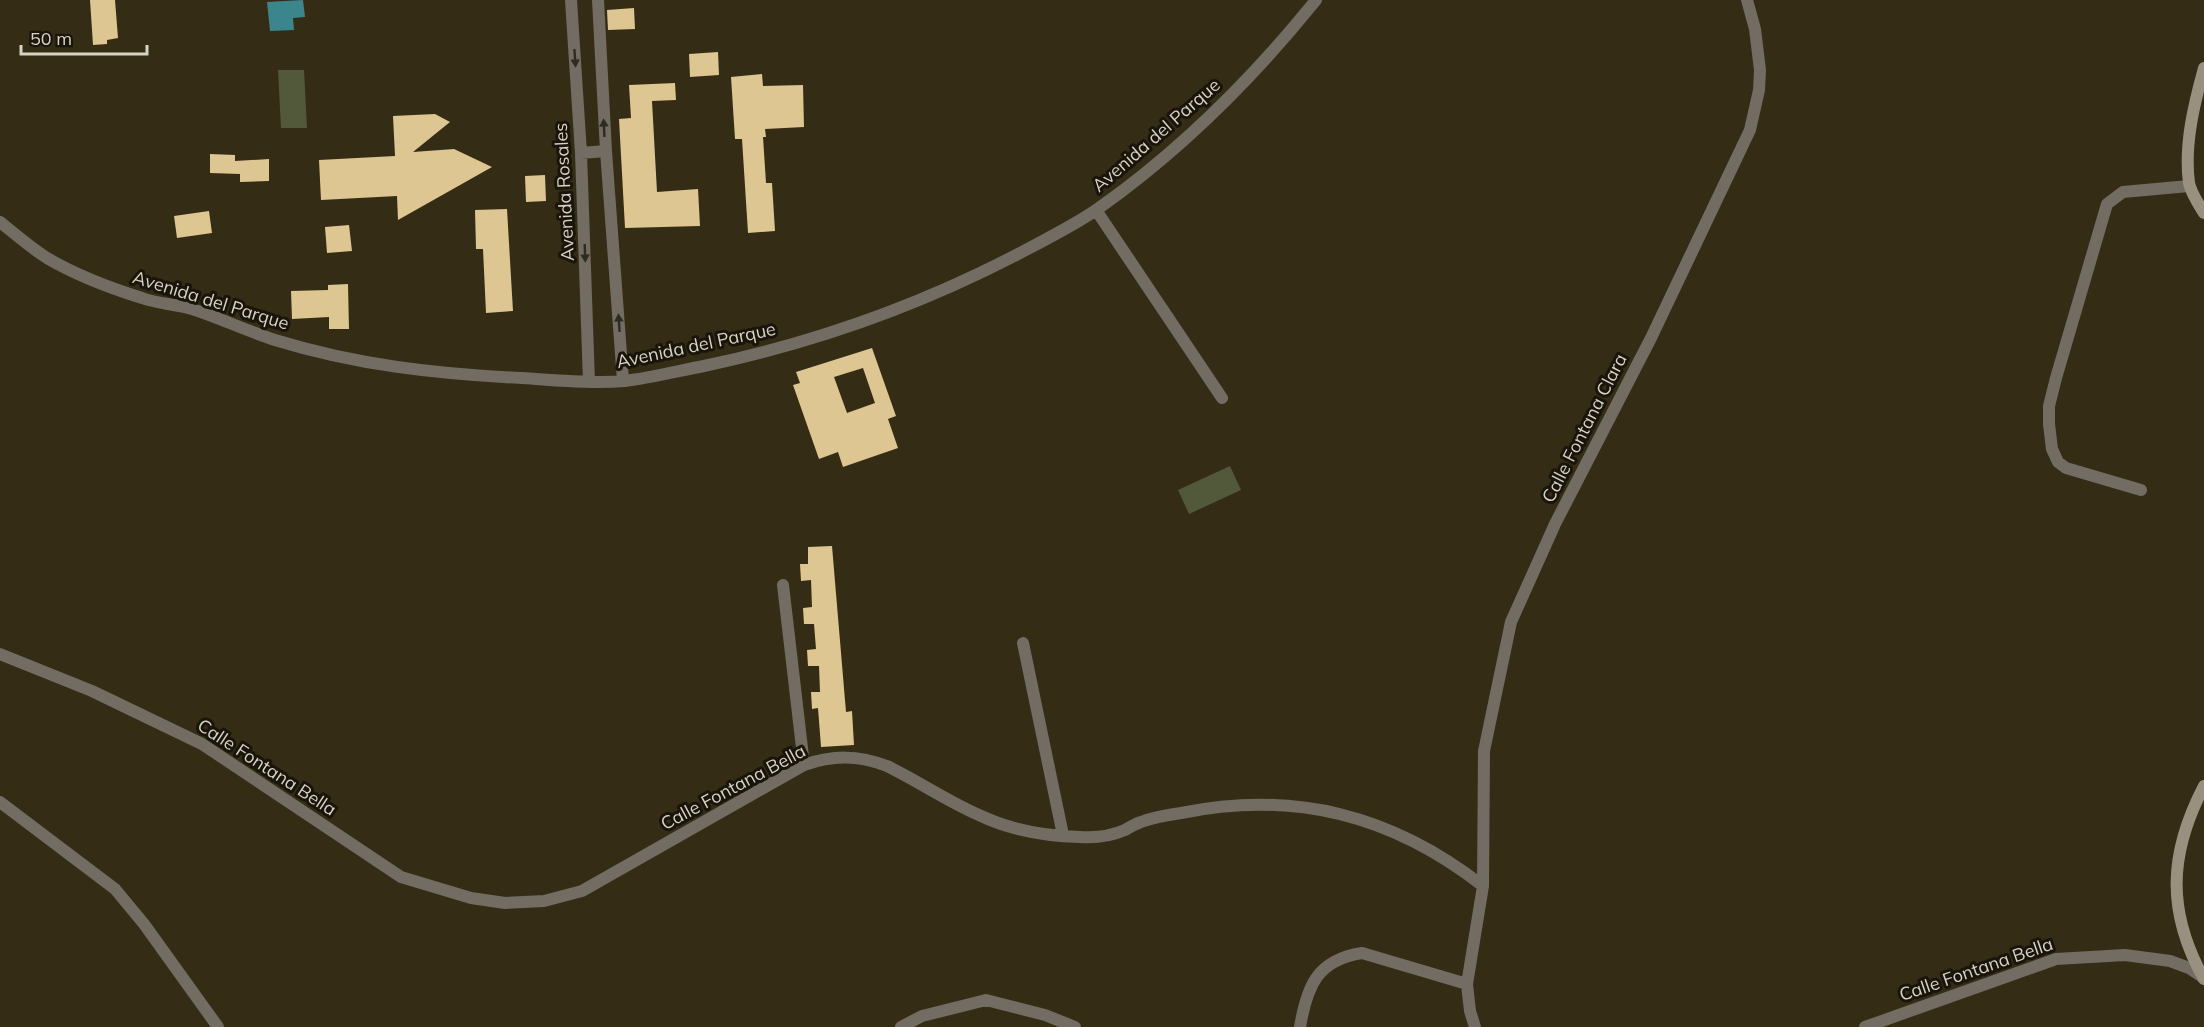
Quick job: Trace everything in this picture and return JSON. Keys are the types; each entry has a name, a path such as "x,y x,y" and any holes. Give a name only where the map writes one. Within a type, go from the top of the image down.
{"street":[{"name":"Avenida Rosales","path":"571,0 581,153 589,382"},
{"path":"598,0 606,151 624,381"},
{"name":"Avenida del Parque","path":"0,222 46,257 96,282 146,300 190,309 275,340 317,351 360,361 447,374 589,382 624,381 762,352 868,319 990,268 1096,210 1203,123 1267,58 1317,0"},
{"name":"Calle Fontana Clara","path":"1483,886 1484,752 1511,622 1555,524 1651,338 1750,130 1759,90 1760,70 1755,29 1747,0"},
{"path":"2204,68 2193,111 2189,153 2189,186 2204,213"},
{"path":"581,153 606,151"},
{"path":"2141,490 2076,472 2058,462 2052,449 2049,406 2107,204 2117,195 2129,191 2189,186"},
{"path":"1096,210 1222,398"},
{"path":"783,585 804,765"},
{"path":"1023,643 1063,835"},
{"name":"Calle Fontana Bella","path":"0,654 92,691 202,744 401,877 488,901 525,903 544,901 582,891 804,765 846,757 874,761 899,772 989,820 1017,829 1063,835 1105,836 1155,818 1206,808 1258,804 1309,807 1362,819 1405,836 1438,854 1483,886"},
{"path":"2204,786 2184,833 2176,871 2176,892 2181,923 2190,951 2204,979"},
{"path":"0,802 115,889 144,924 218,1027"},
{"path":"1475,1027 1470,1011 1467,984 1483,886"},
{"path":"1300,1027 1307,992 1318,975 1334,961 1352,954 1362,953 1467,984"},
{"name":"Calle Fontana Bella","path":"1865,1027 2056,958 2125,955 2170,961 2189,968 2204,979"},
{"path":"901,1027 922,1016 986,1000 1045,1015 1075,1027"}],"green space":[{"path":"278,70 304,70 307,128 281,128"},
{"path":"1230,466 1241,490 1189,514 1178,490"}],"water":[{"path":"303,0 305,17 293,18 294,30 270,31 267,2"}],"building":[{"path":"90,0 115,0 118,38 107,40 107,44 93,45"},
{"path":"634,8 635,29 608,30 607,10"},
{"path":"718,52 719,75 690,77 689,54"},
{"path":"762,74 763,86 803,85 804,127 765,129 766,137 763,137 766,183 772,183 775,231 748,233 742,139 735,139 731,77"},
{"path":"675,83 676,100 652,101 657,192 698,189 700,226 625,228 619,119 631,118 629,85"},
{"path":"435,114 450,122 413,152 454,149 492,167 398,220 397,196 321,200 319,160 395,156 393,116"},
{"path":"210,154 235,155 235,161 269,159 269,181 240,182 240,174 210,173"},
{"path":"545,175 546,201 526,202 525,176"},
{"path":"507,209 513,311 486,313 483,249 476,249 475,210"},
{"path":"209,211 212,233 177,238 174,216"},
{"path":"349,225 352,251 327,253 325,227"},
{"path":"348,284 349,329 329,329 329,317 292,319 291,291 328,290 328,285"},
{"path":"872,348 896,416 888,419 898,448 843,467 838,452 819,459 793,385 800,383 796,372","holes":["863,368 875,403 847,413 834,377"]},
{"path":"832,546 846,712 852,711 854,745 821,747 818,708 812,709 811,692 820,692 819,666 808,666 807,650 816,649 814,624 804,624 803,608 812,607 811,580 801,581 800,564 808,564 808,547"}]}
